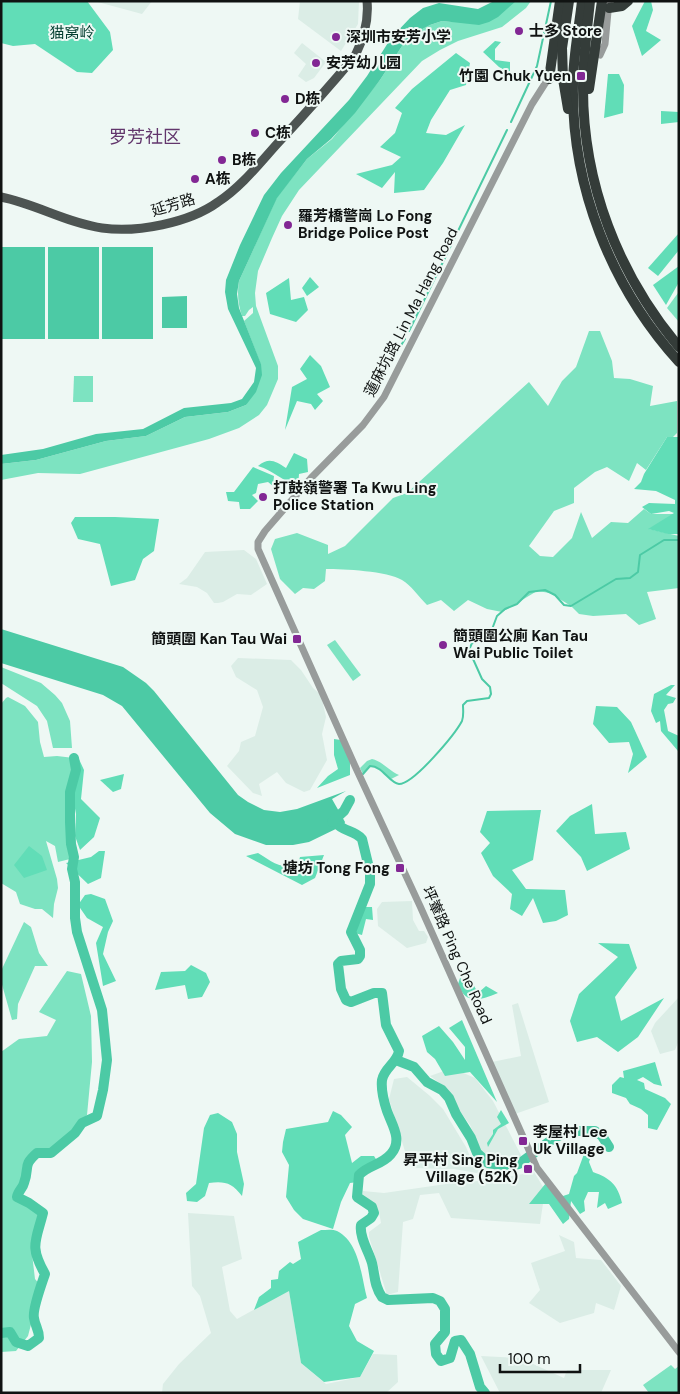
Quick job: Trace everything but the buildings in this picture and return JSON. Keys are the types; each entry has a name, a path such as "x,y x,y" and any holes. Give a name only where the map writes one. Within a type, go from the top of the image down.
{"highway":[{"path":"553,77 560,1"},
{"path":"569,1 562,48 563,79 570,121 590,207 609,256 641,314 679,362"},
{"path":"577,145 573,82 574,58 582,1"},
{"path":"590,1 584,68 584,120 593,178 610,232 625,267 643,298 679,347"},
{"path":"584,120 607,4 622,6 628,1"}],"main road":[{"name":"延芳路","path":"1,197 35,206 76,222 105,228 156,226 208,209 242,183 356,56 366,26 367,1"}],"street":[{"path":"600,55 605,44 607,4"},
{"name":"蓮麻坑路 Lin Ma Hang Road","path":"258,542 311,478 363,425 384,397 532,104 542,87 553,77"},
{"name":"坪輋路 Ping Che Road","path":"258,542 260,555 536,1166 679,1352"}],"shaded area":[{"path":"94,1 152,1 142,14"},
{"name":"深圳市安芳小学","path":"300,1 359,1 358,24 341,51 298,19"},
{"path":"494,1 516,1 498,17 489,22 479,25 442,21 413,34 404,43 380,80 355,113 331,139 307,159 277,198 239,281 237,294 239,308 261,364 262,375 256,392 246,405 228,412 185,417 146,436 106,441 36,460 1,464 1,455 43,449 96,434 143,429 184,408 231,403 242,399 254,382 256,368 228,309 225,292 226,280 240,245 264,195 281,173 349,100 391,38 410,18 423,8 439,3 478,9"},
{"path":"516,1 531,1 526,8 502,27 458,41 422,61 299,190 282,216 258,271 255,293 256,306 278,366 278,379 267,405 259,415 239,428 209,439 80,474 38,473 1,480 1,464 36,460 106,441 146,436 185,417 228,412 246,405 261,365 244,321 253,313 253,307 245,316 242,316 238,298 239,281 277,197 307,159 332,139 380,80 404,43 413,34 442,21 452,22"},
{"name":"安芳幼儿园","path":"302,43 326,62 314,78 306,82 298,76 306,64 294,53"},
{"path":"1,247 45,247 45,339 1,339"},
{"path":"48,247 99,247 99,339 48,339"},
{"path":"102,247 153,247 153,339 102,339"},
{"path":"679,294 679,322 667,308"},
{"path":"187,296 187,328 162,328 162,297"},
{"path":"589,331 600,331 612,361 614,378 630,379 653,386 650,406 677,401 677,433 673,437 667,437 646,470 637,463 629,481 607,467 595,472 574,488 574,503 554,511 529,546 540,556 553,557 572,538 581,512 592,538 611,522 628,523 644,509 651,514 675,514 649,529 679,536 679,588 647,592 656,619 639,625 626,614 593,616 579,614 571,606 550,593 537,591 502,612 487,609 468,600 454,611 441,600 427,605 402,580 387,574 365,571 326,569 325,581 314,589 303,588 295,594 280,579 271,549 275,539 297,533 328,545 328,554 345,546 393,498 407,493 529,382 548,406 562,381 576,367"},
{"path":"74,376 93,376 93,402 73,402"},
{"path":"244,550 256,559 267,584 251,595 237,594 223,602 214,603 207,593 197,587 179,584 187,578 205,552"},
{"path":"1,629 123,667 154,691 238,795 264,810 280,812 297,809 346,791 332,799 345,822 344,825 309,842 293,845 266,845 235,834 210,813 122,706 103,695 1,663"},
{"path":"335,640 361,675 353,681 327,645"},
{"path":"238,658 291,660 301,670 313,688 321,695 326,717 322,734 327,760 310,790 304,792 286,783 277,772 259,784 262,796 253,793 227,766 239,751 241,742 255,736 263,707 257,690 236,677 231,666"},
{"path":"1,667 41,683 55,695 62,703 70,721 72,748 53,748 47,721 37,706 1,683"},
{"path":"8,697 25,706 38,722 44,757 74,758 76,770 70,792 71,841 78,857 58,862 55,846 46,841 58,888 53,918 42,909 35,909 20,904 16,892 1,883 1,704"},
{"path":"372,759 399,775 391,779 379,768 370,766 363,774 360,768"},
{"path":"412,901 413,920 419,931 424,931 428,937 426,943 407,948 378,926 377,909 382,902"},
{"path":"24,922 31,927 39,953 48,966 35,966 18,1004 17,1019 12,1020 1,981 1,971"},
{"path":"67,971 81,974 91,1016 92,1062 87,1115 80,1125 51,1153 37,1153 30,1159 24,1184 17,1197 40,1211 41,1221 35,1227 32,1254 35,1279 41,1286 28,1336 16,1351 1,1352 1,1052 19,1039 47,1036 56,1020 39,1012"},
{"path":"679,997 679,1040 675,1050 660,1054 651,1031 655,1023"},
{"path":"518,1003 549,1102 515,1114 492,1062 521,1056 512,1005"},
{"path":"444,1071 459,1071 475,1078 493,1101 523,1159 508,1163 489,1160 482,1152 470,1125 457,1107 448,1089 430,1076"},
{"path":"407,1077 443,1109 466,1147 473,1163 503,1171 499,1177 454,1169 412,1168 407,1158 389,1099 394,1079"},
{"path":"534,1172 545,1190 540,1224 451,1218 439,1193 420,1195 413,1219 403,1222 398,1292 387,1295 369,1237 369,1232 381,1223 379,1212 361,1204 363,1191 384,1193 453,1183 490,1180"},
{"path":"188,1213 234,1216 242,1259 222,1267 230,1311 237,1319 289,1290 301,1363 326,1384 360,1377 373,1354 397,1355 398,1382 386,1393 162,1393 163,1384 179,1364 211,1333 200,1296 192,1286"},
{"path":"559,1235 574,1242 576,1258 601,1260 621,1286 614,1310 596,1303 594,1313 560,1323 529,1303 540,1290 531,1263 565,1251"},
{"path":"481,1356 520,1358 564,1378 567,1370 611,1370 601,1393 500,1393"},
{"path":"671,1365 675,1369 679,1366 679,1393 649,1393 643,1385"}],"green space":[{"name":"猫窝岭","path":"1,1 87,1 110,32 113,50 92,73 77,72 35,44 13,46 1,43"},
{"path":"645,1 651,1 653,10 646,31 661,40 642,56 632,26"},
{"path":"495,41 501,42 495,49 495,60 510,62 510,73 499,67 483,52"},
{"path":"456,53 470,63 466,85 450,90 431,120 426,133 446,135 465,125 443,163 424,190 394,193 395,172 382,188 356,174 392,165 401,157 380,147 395,133 402,113 395,108 412,89"},
{"path":"608,74 619,74 624,85 623,113 604,118"},
{"path":"661,111 679,112 679,122 661,124"},
{"path":"679,233 679,250 658,276 648,268"},
{"path":"679,266 679,282 666,305 653,285"},
{"path":"310,277 319,287 307,296 302,288"},
{"path":"289,278 291,300 304,297 308,310 296,322 270,314 266,293"},
{"path":"310,355 321,366 330,387 317,394 323,401 315,410 311,404 297,401 285,430 292,387 307,379 300,369"},
{"path":"667,437 679,437 679,534 668,534 648,529 674,513 669,511 651,514 642,507 649,503 675,504 675,500 656,491 634,489 641,482"},
{"path":"294,453 307,459 308,472 299,474 298,486 258,466 272,461 286,468"},
{"path":"253,467 274,476 273,486 268,482 258,484 256,493 252,495 258,501 250,509 240,509 239,502 228,501 226,492 234,492"},
{"path":"75,517 159,519 154,551 143,559 135,580 111,586 100,544 78,539 71,523"},
{"path":"671,685 675,685 666,695 676,698 664,710 668,731 679,736 678,751 661,731 660,721 656,723 651,711 654,694"},
{"path":"596,706 617,707 631,722 647,757 628,773 633,754 629,742 609,743 593,724"},
{"path":"334,739 341,740 350,759 350,775 317,788 328,776 338,769 334,755"},
{"path":"78,757 84,770 81,799 100,818 94,837 80,850 75,836 76,814 73,798"},
{"path":"124,774 121,789 113,792 100,780"},
{"path":"592,804 595,834 626,832 630,849 587,871 581,857 556,831 570,816"},
{"path":"541,810 533,860 512,870 526,889 565,890 568,915 556,921 543,923 533,898 522,916 510,909 512,894 493,876 481,853 490,843 480,832 487,811"},
{"path":"29,846 42,856 47,870 24,878 14,865"},
{"path":"99,851 105,851 101,878 88,884 66,863 91,857"},
{"path":"258,853 276,864 290,867 297,867 300,857 324,855 315,878 302,885 246,856"},
{"path":"91,894 105,899 113,921 108,932 103,954 116,981 103,986 96,943 103,927 87,918 78,905 85,895"},
{"path":"362,907 372,907 373,920 366,919 362,935 351,932 355,918"},
{"path":"598,943 629,944 637,968 615,997 621,1021 664,998 638,1037 618,1052 597,1037 577,1042 570,1021 579,994 618,957"},
{"path":"191,965 206,973 210,982 202,997 188,999 185,985 155,990 161,972 185,971"},
{"path":"460,978 473,984 478,993 486,986 498,993 480,999 469,998 461,991 458,984"},
{"path":"462,1020 497,1102 470,1072 445,1076 435,1059 427,1052 422,1036 439,1026 465,1060 465,1047 449,1028"},
{"path":"655,1062 662,1086 654,1084 643,1077 637,1080 644,1083 645,1089 665,1098 671,1104 657,1130 648,1128 648,1115 641,1109 630,1104 626,1098 612,1093 612,1085 620,1077 624,1078 623,1071"},
{"path":"501,1110 509,1123 498,1129 488,1147 487,1143 493,1134 493,1130 501,1124 497,1117"},
{"path":"333,1111 341,1115 352,1127 345,1135 352,1163 361,1156 374,1156 379,1164 363,1172 358,1182 350,1183 341,1202 333,1229 303,1219 294,1210 286,1197 289,1165 282,1152 286,1129 328,1122"},
{"path":"218,1113 232,1122 237,1134 237,1152 244,1184 242,1196 235,1188 228,1184 215,1182 209,1183 205,1196 197,1202 187,1201 186,1193 196,1184 204,1128 210,1115"},
{"path":"584,1154 591,1156 589,1162 593,1172 609,1180 616,1187 622,1203 608,1209 605,1203 597,1208 599,1192 588,1192 584,1201 585,1211 580,1214 571,1201 569,1219 563,1224 549,1204 529,1204 546,1183 563,1196 569,1194 574,1176"},
{"path":"321,1230 335,1230 345,1236 351,1243 361,1270 367,1298 355,1304 349,1326 357,1341 374,1351 360,1377 324,1382 301,1363 289,1291 254,1310 259,1297 271,1288 271,1280 278,1279 279,1271 290,1262 293,1264 301,1259 298,1242"}],"waterway":[{"path":"511,122 537,66 551,1"},
{"path":"441,266 507,130"},
{"path":"409,331 437,274"},
{"path":"395,355 405,339"},
{"path":"363,774 370,766 382,771 395,783 406,782 434,757 451,736 462,721 463,705 467,701 489,698 491,694 490,687 482,679 469,650 472,643 491,632 497,616 505,609 517,604 529,592 545,590 555,595 564,605 571,606 616,579 630,578 638,572 640,555 664,540 679,540"},
{"path":"1,1333 10,1332 16,1342 28,1346 39,1338 34,1309 45,1274 37,1257 35,1243 43,1213 17,1197 26,1178 28,1164 32,1157 37,1153 51,1153 75,1133 82,1123 97,1116 107,1060 102,1010 77,932 75,918 75,882 72,869 74,857 71,844 70,822 70,792 76,770 74,758"},
{"path":"332,822 344,811 350,800"},
{"path":"334,821 362,839 370,872 370,884 351,932 360,950 360,956 358,959 341,961 338,964 341,989 346,1000 351,1002 374,993 382,993 386,1025 399,1051 382,1080 382,1091 395,1132 396,1143 387,1158 359,1175 357,1197 372,1207 374,1213 371,1218 361,1225 361,1234 372,1263 376,1285 382,1297 388,1300 433,1298 440,1301 445,1309 445,1332 435,1344 436,1354 441,1361 450,1358 455,1341 461,1340 470,1354 480,1387 485,1393"},
{"path":"396,1060 414,1067 427,1082 442,1090 449,1098 477,1153 488,1163 507,1166 519,1164 554,1138 570,1131 595,1131 602,1136 609,1147"}],"place":[{"name":"士多 Store","path":"519,31"},
{"name":"深圳市安芳小学","path":"336,37"},
{"name":"安芳幼儿园","path":"316,63"},
{"name":"竹園 Chuk Yuen","path":"581,76"},
{"name":"D栋","path":"285,99"},
{"name":"C栋","path":"255,133"},
{"name":"B栋","path":"222,160"},
{"name":"A栋","path":"195,179"},
{"name":"羅芳橋警崗 Lo Fong Bridge Police Post","path":"288,225"},
{"name":"打鼓嶺警署 Ta Kwu Ling Police Station","path":"263,497"},
{"name":"簡頭圍 Kan Tau Wai","path":"297,639"},
{"name":"簡頭圍公廁 Kan Tau Wai Public Toilet","path":"443,645"},
{"name":"塘坊 Tong Fong","path":"400,868"},
{"name":"李屋村 Lee Uk Village","path":"523,1141"},
{"name":"昇平村 Sing Ping Village (52K)","path":"528,1169"}],"district":[{"name":"罗芳社区","path":"145,137"}]}
